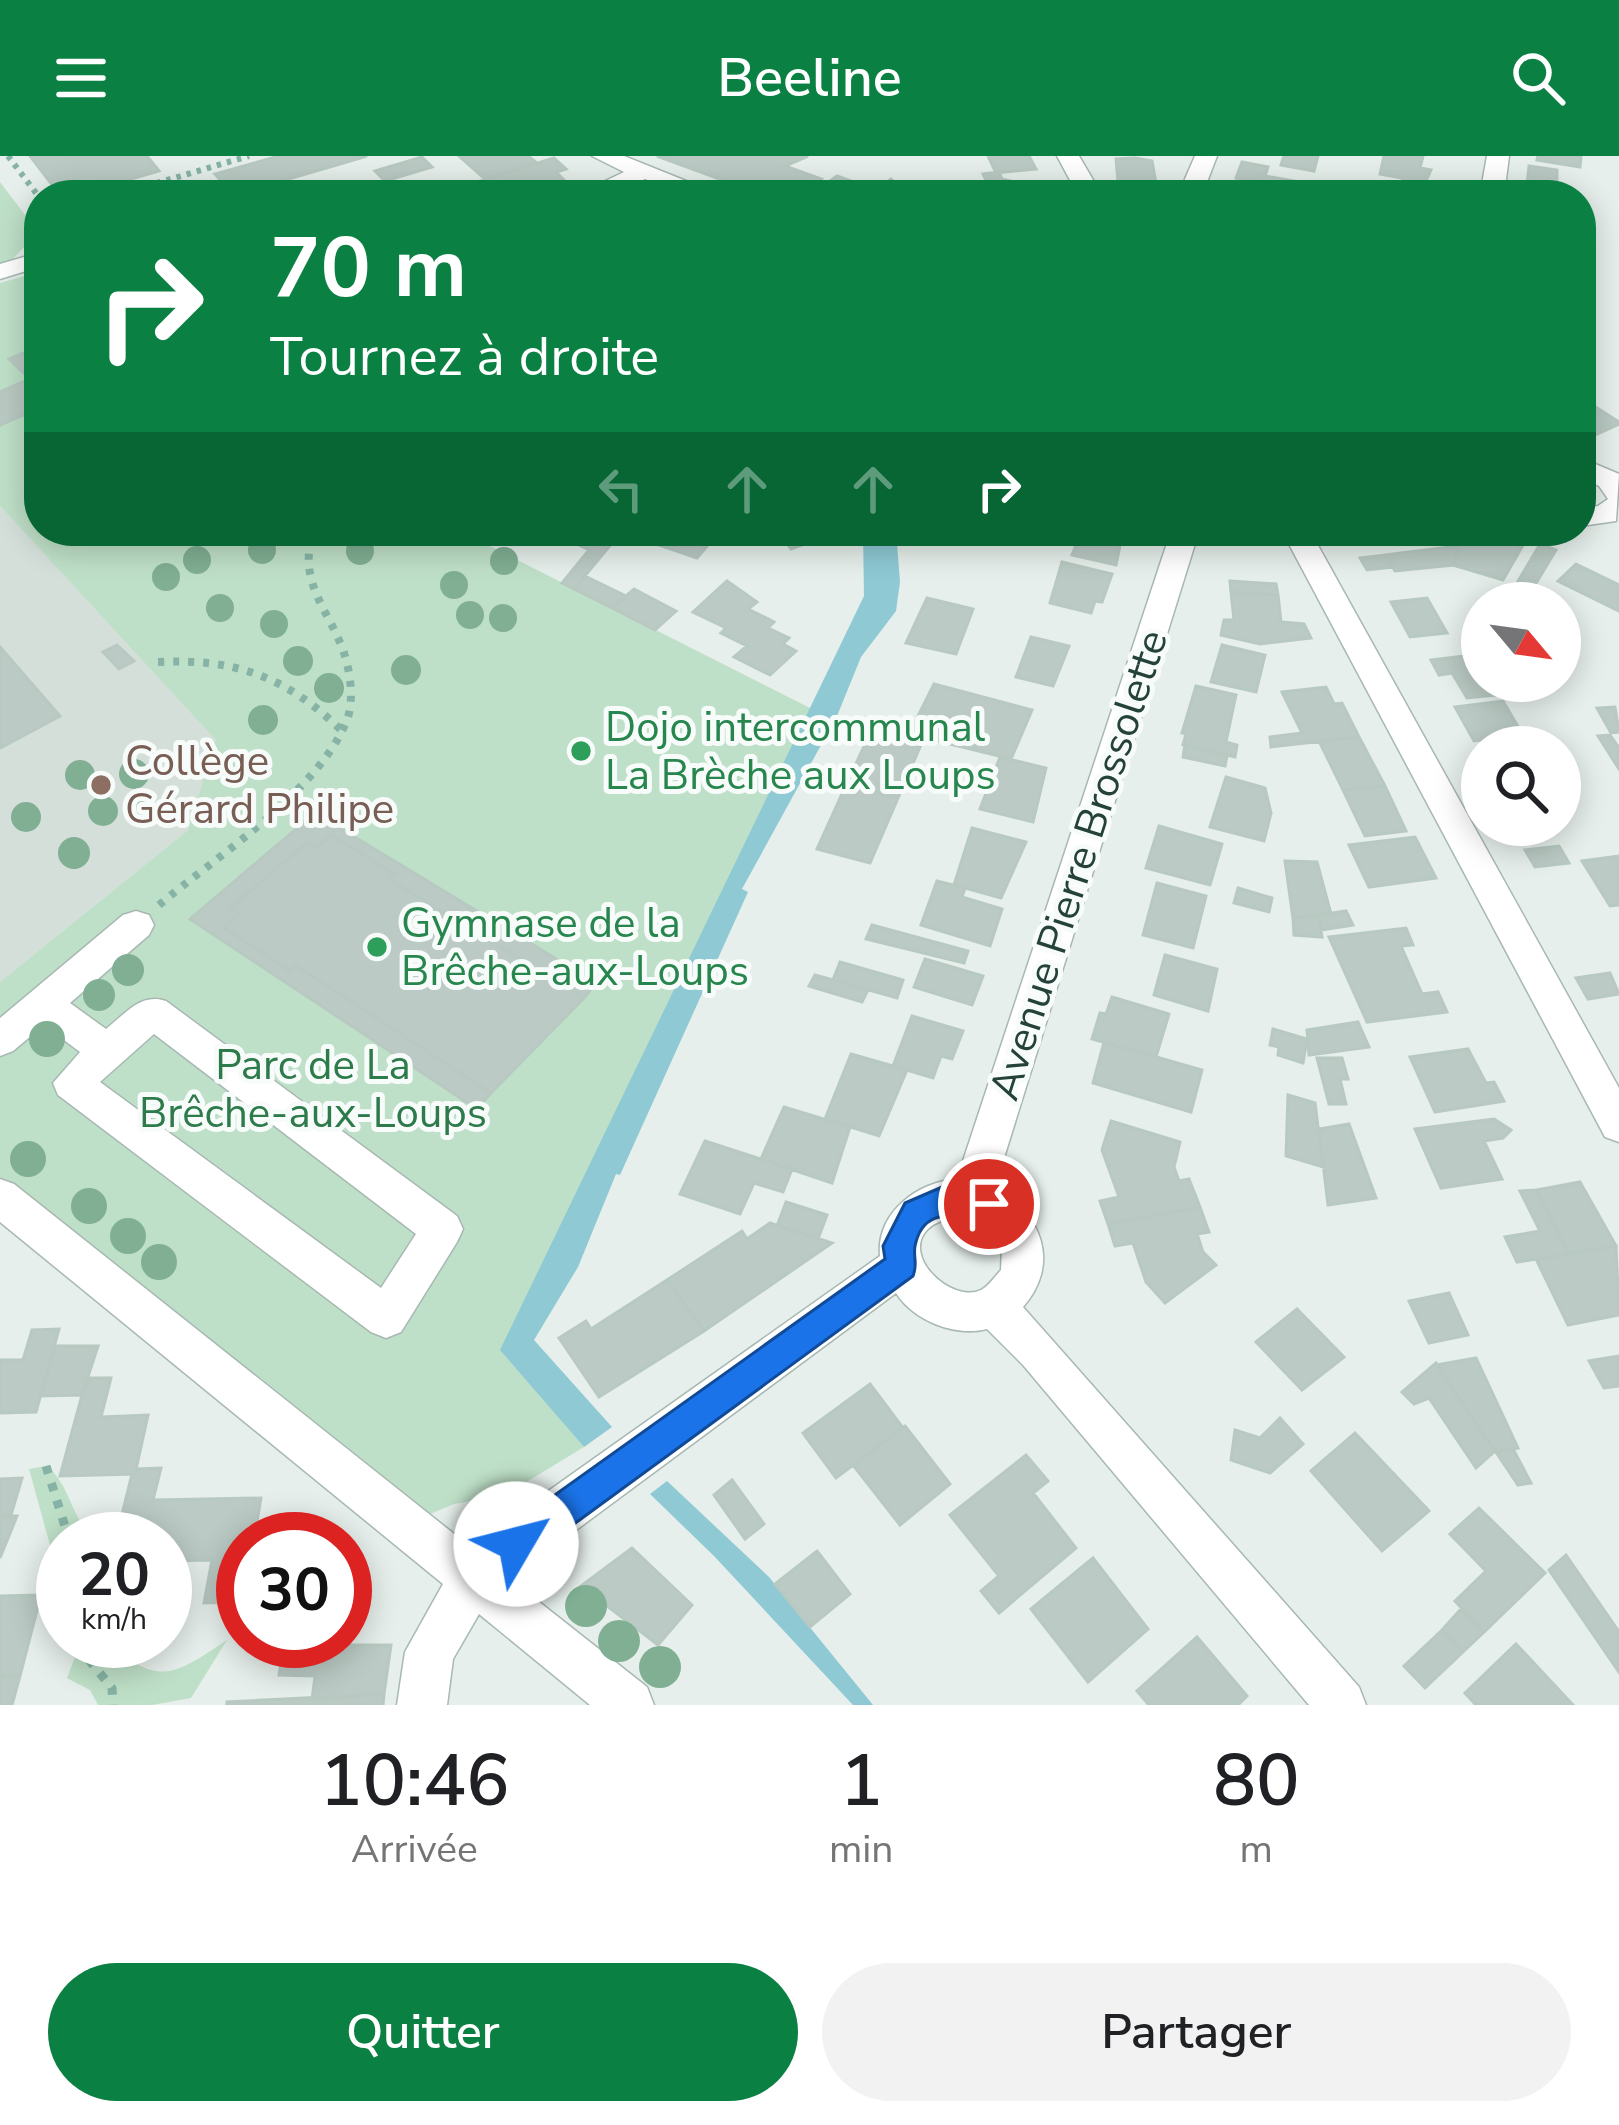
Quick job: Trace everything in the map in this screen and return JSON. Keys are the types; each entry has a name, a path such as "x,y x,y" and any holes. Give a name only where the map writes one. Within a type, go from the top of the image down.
{"street":[{"path":"604,156 667,180"},
{"path":"625,180 645,172"},
{"name":"Avenue Pierre Brossolette","path":"970,1198 1181,546"},
{"path":"1304,546 1619,1125"},
{"path":"0,1040 136,925"},
{"path":"43,1004 106,1051"},
{"path":"153,1012 442,1229 386,1318 72,1083 106,1051 153,1012"},
{"path":"0,1197 629,1705"},
{"path":"951,1197 970,1198 1004,1215 1023,1246 1019,1281 993,1306 975,1311 938,1306 920,1296 902,1265 899,1246 916,1213 951,1197"},
{"path":"422,1705 429,1652 473,1579 536,1527 902,1265"},
{"path":"993,1306 1038,1350 1341,1705"}],"path":[{"path":"8,156 26,180"},
{"path":"167,180 249,156"},
{"path":"136,925 317,766 342,731 350,693 344,651 306,575 311,546"},
{"path":"158,662 223,661 267,672 310,698 342,731"},
{"path":"46,1466 60,1512"},
{"path":"96,1668 112,1688 113,1705"}],"shaded area":[{"name":"Collège Gérard Philipe","path":"0,506 24,532 24,546 37,546 217,740 188,830 0,982"}],"green space":[{"path":"0,182 24,214 24,247 0,264"},
{"name":"Parc de La Brêche-aux-Loups","path":"24,276 24,532 0,506 0,283"},
{"name":"Parc de La Brêche-aux-Loups","path":"37,546 490,546 812,709 501,1350 584,1447 505,1495 454,1504 404,1525 0,1197 0,982 188,830 216,740"},
{"path":"46,1466 55,1474 76,1512 41,1512 29,1469"},
{"path":"216,1647 216,1658 191,1698 152,1705 98,1705 90,1690 67,1678 71,1668 167,1671 192,1668 194,1661"}],"water":[{"path":"863,546 897,546 896,611 861,657 837,716 742,889 748,892 620,1175 616,1174 578,1267 534,1340 612,1427 584,1447 500,1350 864,596"},
{"path":"667,1481 769,1577 873,1705 853,1705 650,1494"}],"building":[{"path":"30,156 147,156 159,171 128,180 48,180"},
{"path":"279,156 367,156 285,180 220,180 215,174"},
{"path":"459,156 528,156 537,163 485,179"},
{"path":"657,156 808,156 785,166 821,179 820,180 722,180"},
{"path":"988,156 1029,156 1036,169 996,173"},
{"path":"1284,156 1318,156 1314,171 1281,165"},
{"path":"1384,156 1423,156 1420,168 1431,170 1426,180 1380,174"},
{"path":"1538,156 1581,156 1580,167 1537,160"},
{"path":"422,157 432,167 388,180 375,171"},
{"path":"554,158 566,169 556,172 564,180 484,180"},
{"path":"1116,159 1152,161 1155,180 1118,180"},
{"path":"1242,162 1268,167 1265,176 1288,180 1248,180 1236,178"},
{"path":"1529,166 1557,170 1557,180 1528,180"},
{"path":"999,172 1006,180 986,180 983,174"},
{"path":"24,353 24,373 9,359"},
{"path":"24,382 24,415 0,425 0,392"},
{"path":"1596,407 1619,422 1596,435"},
{"path":"581,546 610,546 574,589 562,583 589,550"},
{"path":"662,546 707,546 697,558"},
{"path":"1076,546 1120,546 1116,565 1072,555"},
{"path":"1458,546 1453,565 1395,571 1385,555"},
{"path":"1461,546 1523,546 1503,580 1453,565"},
{"path":"1539,546 1556,550 1537,582 1518,582"},
{"path":"1385,555 1393,567 1367,570 1360,558"},
{"path":"1062,562 1112,574 1102,602 1095,601 1091,613 1050,603"},
{"path":"1576,564 1619,585 1619,611 1581,592 1581,582 1558,581"},
{"path":"585,576 626,596 612,608 574,589"},
{"path":"727,581 757,602 748,609 774,622 768,628 789,638 783,644 796,651 770,675 734,657 747,646 721,633 726,628 693,612"},
{"path":"1230,581 1276,584 1278,595 1231,592"},
{"path":"634,589 676,611 655,630 612,608"},
{"path":"1231,592 1278,595 1281,622 1304,624 1311,638 1260,644 1221,635 1224,620 1234,620"},
{"path":"927,598 973,609 956,654 906,643"},
{"path":"1427,598 1447,633 1410,637 1391,602"},
{"path":"1031,637 1069,646 1053,686 1016,677"},
{"path":"117,645 134,661 119,669 103,652"},
{"path":"1222,645 1265,655 1256,692 1211,682"},
{"path":"0,647 60,716 0,748"},
{"path":"1461,656 1461,688 1452,673 1439,675 1431,660"},
{"path":"934,684 1032,710 1011,759 909,734"},
{"path":"1196,686 1236,695 1226,742 1237,745 1235,757 1183,745"},
{"path":"1326,687 1334,704 1342,703 1359,737 1271,747 1270,737 1302,733 1282,692"},
{"path":"1504,702 1518,726 1466,726 1455,707"},
{"path":"1615,707 1619,732 1611,733 1597,708"},
{"path":"874,725 915,736 911,745 920,747 898,798 846,785"},
{"path":"1610,735 1619,748 1619,769 1598,736"},
{"path":"1359,737 1385,786 1343,790 1319,741"},
{"path":"1185,745 1227,756 1225,766 1183,757"},
{"path":"1000,757 1046,768 1033,822 980,809"},
{"path":"1226,777 1265,788 1271,813 1264,841 1210,827"},
{"path":"846,785 898,798 870,863 817,849"},
{"path":"1385,786 1406,831 1365,836 1343,790"},
{"path":"315,813 596,983 584,998 389,879 395,874 331,835 316,848 307,843 230,908 240,914 224,928 290,971 295,965 491,1093 477,1109 190,919"},
{"path":"1159,826 1222,844 1210,885 1146,868"},
{"path":"972,828 1026,842 1001,898 954,885"},
{"name":"Gymnase de la Brêche-aux-Loups","path":"331,835 395,874 389,879 584,998 491,1093 295,965 290,971 224,928 240,914 230,908 307,843 316,848"},
{"path":"1415,837 1436,878 1369,887 1349,845"},
{"path":"1559,846 1569,863 1535,867 1525,850"},
{"path":"1619,856 1619,905 1610,906 1582,861"},
{"path":"1285,861 1317,862 1331,914 1293,918"},
{"path":"937,881 965,888 962,897 1002,909 990,946 921,925"},
{"path":"1157,883 1206,896 1193,948 1143,935"},
{"path":"1238,888 1272,898 1269,912 1234,903"},
{"path":"1346,911 1353,925 1321,930 1319,915"},
{"path":"1319,915 1322,937 1294,935 1293,918"},
{"path":"872,925 968,951 964,963 866,939"},
{"path":"1406,928 1413,945 1401,946 1422,994 1438,992 1447,1012 1367,1022 1329,937"},
{"path":"1165,955 1217,969 1208,1011 1154,995"},
{"path":"925,959 983,976 972,1005 914,987"},
{"path":"840,962 903,980 897,998 833,980"},
{"path":"1610,973 1619,994 1588,999 1576,978"},
{"path":"815,975 868,990 862,1002 809,986"},
{"path":"1112,997 1169,1014 1156,1057 1092,1039 1100,1013 1106,1014"},
{"path":"912,1016 963,1031 952,1059 941,1056 933,1078 893,1066"},
{"path":"1358,1022 1369,1047 1309,1055 1307,1030"},
{"path":"1273,1029 1307,1039 1303,1063 1278,1055 1279,1047 1270,1045"},
{"path":"1104,1042 1202,1070 1191,1112 1093,1083"},
{"path":"1468,1049 1486,1083 1494,1082 1504,1101 1435,1112 1410,1057"},
{"path":"851,1054 907,1070 879,1136 825,1119"},
{"path":"1317,1058 1342,1058 1348,1079 1340,1079 1346,1104 1329,1104"},
{"path":"1288,1095 1315,1103 1323,1167 1286,1156"},
{"path":"784,1107 850,1127 832,1183 761,1159"},
{"path":"1494,1119 1511,1130 1503,1138 1484,1141 1502,1179 1441,1188 1415,1129"},
{"path":"1111,1121 1180,1142 1174,1167 1179,1181 1189,1179 1200,1207 1108,1224 1100,1201 1119,1197 1102,1150"},
{"path":"1349,1124 1376,1198 1328,1205 1319,1129"},
{"path":"705,1141 792,1169 783,1192 754,1183 740,1214 680,1194"},
{"path":"1580,1182 1616,1246 1569,1254 1536,1190"},
{"path":"1536,1190 1569,1254 1517,1262 1505,1237 1540,1231 1520,1191"},
{"path":"786,1202 827,1215 818,1239 777,1226"},
{"path":"1200,1207 1209,1232 1197,1234 1203,1252 1216,1265 1165,1303 1146,1282 1133,1243 1115,1246 1108,1224"},
{"path":"770,1223 832,1243 704,1331 667,1280 742,1231 747,1239"},
{"path":"1616,1246 1619,1315 1568,1325 1536,1259"},
{"path":"667,1280 704,1331 599,1397 559,1338 586,1321 591,1329"},
{"path":"1449,1293 1468,1335 1429,1343 1409,1301"},
{"path":"1297,1309 1344,1357 1302,1390 1256,1342"},
{"path":"59,1329 36,1412 0,1413 0,1360 23,1360 32,1330"},
{"path":"55,1346 98,1346 82,1395 41,1396"},
{"path":"1619,1356 1619,1386 1604,1388 1589,1361"},
{"path":"1476,1358 1518,1448 1496,1452 1436,1365"},
{"path":"1436,1363 1495,1451 1476,1468 1429,1398 1414,1404 1402,1392"},
{"path":"90,1378 111,1378 101,1417 148,1415 135,1474 60,1476"},
{"path":"870,1384 903,1428 836,1478 803,1433"},
{"path":"1280,1418 1303,1444 1270,1473 1231,1460 1235,1430 1260,1438"},
{"path":"905,1426 950,1484 900,1525 853,1465"},
{"path":"1355,1433 1429,1511 1382,1551 1311,1471"},
{"path":"1513,1449 1531,1483 1518,1485 1496,1452"},
{"path":"1026,1455 1048,1481 1033,1493 1076,1548 999,1613 981,1591 999,1576 950,1515"},
{"path":"161,1468 153,1500 261,1498 259,1512 216,1512 216,1603 204,1603 212,1560 192,1560 192,1512 123,1512 136,1469"},
{"path":"22,1478 11,1515 0,1516 0,1479"},
{"path":"732,1480 764,1524 745,1539 714,1495"},
{"path":"1479,1508 1545,1573 1484,1632 1455,1601 1486,1571 1450,1534"},
{"path":"0,1516 17,1516 0,1558"},
{"path":"632,1548 692,1605 658,1645 581,1586"},
{"path":"817,1551 850,1594 810,1627 775,1584"},
{"path":"1566,1555 1619,1632 1619,1672 1549,1570"},
{"path":"1093,1558 1148,1629 1088,1682 1031,1609"},
{"path":"36,1595 36,1614 20,1676 0,1676 0,1596"},
{"path":"1461,1609 1484,1632 1463,1652 1442,1630"},
{"path":"1442,1630 1463,1652 1425,1688 1404,1666"},
{"path":"1197,1637 1247,1696 1238,1705 1149,1705 1137,1691"},
{"path":"1516,1644 1573,1705 1476,1705 1465,1693"},
{"path":"372,1645 391,1645 384,1694 312,1700 315,1676 279,1675 280,1668 372,1668"},
{"path":"0,1676 20,1676 12,1705 0,1705"},
{"path":"384,1694 383,1705 227,1705 227,1702"}],"place":[{"name":"Dojo intercommunal La Brèche aux Loups","path":"581,751"},
{"name":"Collège Gérard Philipe","path":"101,785"},
{"name":"Gymnase de la Brêche-aux-Loups","path":"377,947"}],"route":[{"path":"516,1544 902,1265 899,1246 916,1213 951,1197 989,1204"}]}
